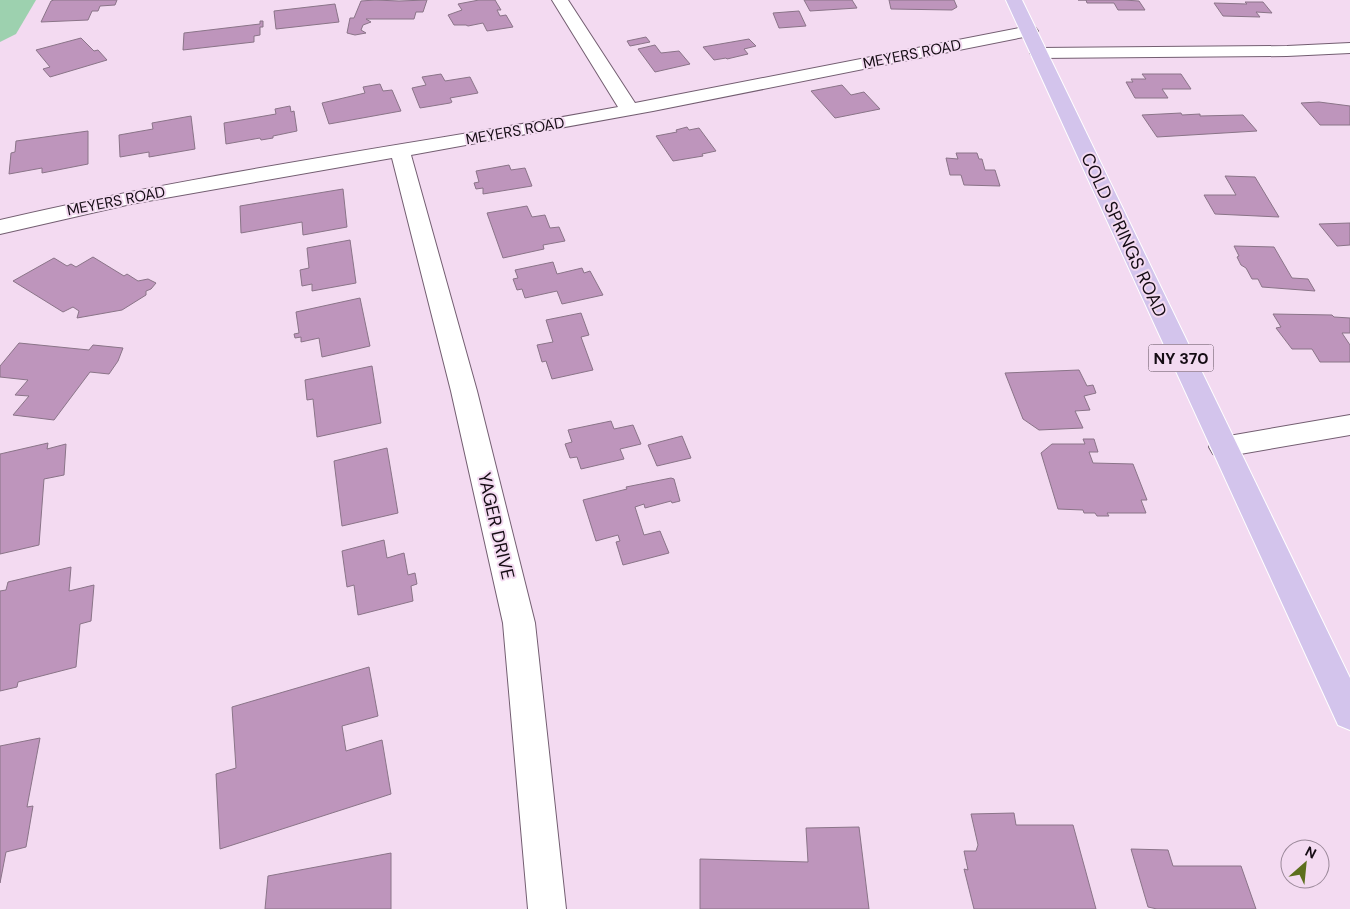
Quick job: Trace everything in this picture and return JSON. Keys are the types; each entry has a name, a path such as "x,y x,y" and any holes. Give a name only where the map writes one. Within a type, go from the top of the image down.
{"main road":[{"name":"COLD SPRINGS ROAD","path":"1014,0 1222,446 1350,714"}],"street":[{"path":"560,0 629,109"},
{"name":"MEYERS ROAD","path":"0,227 50,214 248,175 527,129 629,109 1034,42 1287,52 1350,48"},
{"name":"YAGER DRIVE","path":"400,150 464,391 519,623 547,909"},
{"path":"1222,446 1350,425"}],"green space":[{"path":"0,0 36,0 16,34 0,42"}],"building":[{"path":"117,0 115,5 100,6 98,11 92,11 88,20 41,22 51,1"},
{"path":"427,0 423,12 416,12 414,19 366,19 371,22 363,25 361,30 366,33 355,35 347,33 350,18 354,18 361,1"},
{"path":"479,0 495,0 501,10 497,10 500,16 506,15 513,27 487,31 483,23 468,26 454,25 448,15 462,10 458,4"},
{"path":"804,0 852,0 857,8 810,11"},
{"path":"889,0 954,0 957,7 952,10 891,9"},
{"path":"1086,0 1139,1 1145,10 1118,10 1114,3 1087,3"},
{"path":"1245,2 1263,2 1272,13 1256,12 1260,17 1223,16 1214,3 1247,4"},
{"path":"335,4 339,22 276,29 274,11"},
{"path":"799,11 806,26 779,28 773,13"},
{"path":"260,21 263,21 263,27 260,27 260,35 254,36 254,42 183,50 184,33 260,24"},
{"path":"646,37 650,42 630,46 627,41"},
{"path":"81,38 94,51 98,50 107,60 50,77 43,69 50,67 36,50"},
{"path":"749,39 756,46 744,49 748,54 727,59 714,60 703,47"},
{"path":"655,45 661,53 679,51 690,64 655,72 638,49"},
{"path":"441,74 445,81 470,77 478,93 450,98 452,102 450,103 420,108 412,88 426,85 422,77"},
{"path":"1142,74 1181,74 1191,89 1162,89 1168,98 1135,98 1126,82 1133,82 1131,79 1146,79"},
{"path":"380,84 383,91 392,90 401,111 329,124 322,103 365,93 363,87"},
{"path":"842,85 851,95 864,92 880,109 835,118 811,91"},
{"path":"1319,102 1350,106 1350,125 1320,125 1301,103"},
{"path":"290,106 291,112 294,111 297,131 273,136 273,138 261,140 260,138 226,144 224,123 276,114 275,109"},
{"path":"1181,113 1182,115 1200,114 1200,116 1243,115 1257,131 1157,137 1142,115"},
{"path":"191,116 195,149 149,157 149,152 120,157 119,135 153,129 152,123"},
{"path":"687,127 689,130 699,128 716,151 702,154 703,156 673,161 656,136 677,132 676,130"},
{"path":"88,131 88,164 42,173 42,168 9,174 11,153 15,152 16,141"},
{"path":"956,153 977,153 979,159 982,159 985,170 995,170 1000,186 964,185 961,175 950,175 946,158 958,159"},
{"path":"509,165 511,170 525,168 532,186 483,194 483,188 476,189 474,183 479,182 476,171"},
{"path":"1225,176 1255,177 1279,217 1215,214 1204,195 1236,195"},
{"path":"343,189 347,227 303,235 302,222 241,233 240,206"},
{"path":"527,206 532,217 545,215 550,228 559,227 565,241 543,245 544,249 503,258 487,213"},
{"path":"1350,223 1350,245 1337,246 1319,224"},
{"path":"350,240 356,283 312,291 312,284 302,286 300,270 309,268 307,248"},
{"path":"1234,246 1274,247 1292,278 1308,279 1315,291 1262,287 1258,279 1252,279 1246,268 1241,265"},
{"path":"93,257 124,276 127,274 138,281 148,279 156,283 151,289 146,291 146,295 122,310 77,318 79,311 73,307 63,312 13,281 54,258 67,266 71,264 76,267"},
{"path":"553,262 557,274 582,268 584,273 590,271 603,295 562,304 557,291 525,298 522,289 517,290 513,279 518,278 515,270"},
{"path":"360,298 370,346 322,357 319,338 301,342 301,337 295,338 294,334 299,333 296,312"},
{"path":"581,313 589,335 581,337 593,370 552,379 546,361 542,362 537,345 553,342 546,320"},
{"path":"1273,314 1332,315 1334,317 1350,318 1350,333 1342,333 1350,345 1350,362 1320,362 1312,349 1292,349 1276,328 1281,327"},
{"path":"19,343 89,350 93,345 123,348 118,361 109,374 90,372 54,420 13,415 29,396 15,395 28,380 0,377 0,366"},
{"path":"372,366 381,423 317,437 313,399 307,400 305,380"},
{"path":"1079,370 1087,386 1093,385 1096,393 1084,396 1090,410 1075,411 1083,428 1039,430 1023,419 1005,373"},
{"path":"611,421 614,429 633,425 641,444 620,449 624,459 581,469 577,457 570,458 565,444 572,442 568,430"},
{"path":"682,436 691,458 657,466 648,445"},
{"path":"1083,439 1094,439 1098,452 1089,452 1093,463 1133,464 1147,500 1141,500 1146,513 1107,513 1109,516 1097,516 1095,513 1084,513 1083,510 1058,509 1041,453 1052,444 1085,444"},
{"path":"48,443 47,449 66,444 64,475 44,479 39,545 0,554 0,454"},
{"path":"387,448 398,513 342,526 334,461"},
{"path":"674,479 680,501 672,503 671,501 645,508 644,504 635,507 644,535 660,531 669,553 623,565 616,542 620,541 618,535 596,541 583,500 627,489 626,487"},
{"path":"384,540 387,558 404,553 408,575 415,573 417,584 411,586 413,601 358,615 354,585 347,587 342,551"},
{"path":"71,567 69,591 94,585 91,621 80,624 76,667 18,682 17,687 0,691 0,591 6,590 8,582"},
{"path":"369,667 378,716 342,726 346,751 382,740 391,794 220,849 216,774 236,768 232,707"},
{"path":"40,738 27,807 33,806 26,847 6,852 0,883 0,746"},
{"path":"1014,813 1016,825 1073,825 1096,909 974,909 964,869 968,870 964,851 976,851 978,845 971,814"},
{"path":"859,827 869,909 700,909 700,859 808,862 806,828"},
{"path":"1131,849 1168,850 1173,866 1241,866 1256,909 1157,909 1148,907"},
{"path":"391,853 391,909 265,909 268,876"}]}
